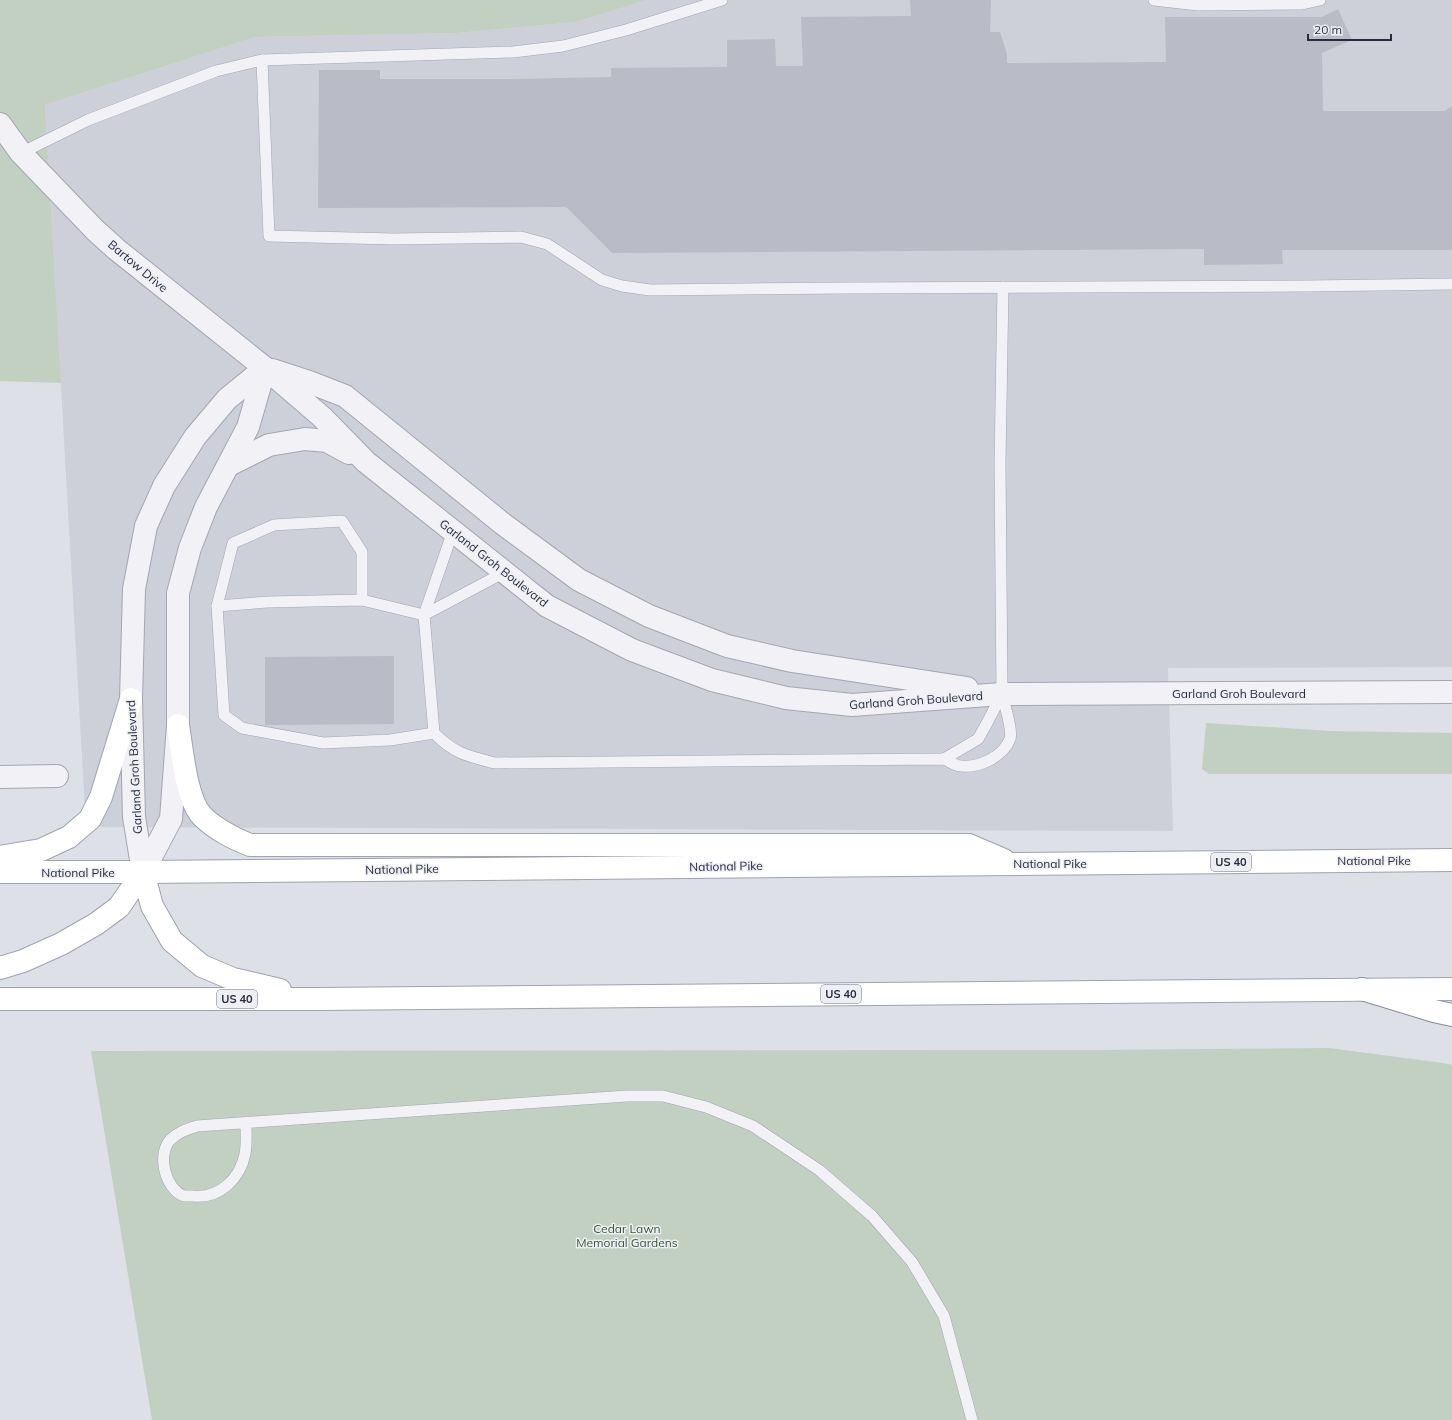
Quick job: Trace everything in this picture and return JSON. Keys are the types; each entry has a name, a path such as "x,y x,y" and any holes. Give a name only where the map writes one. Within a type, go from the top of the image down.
{"main road":[{"path":"0,857 41,850 69,838 90,819 101,798 131,699"},
{"path":"178,725 190,795 202,816 226,835 250,845 969,845 1011,863"},
{"name":"National Pike","path":"0,872 1452,860"},
{"path":"0,968 23,961 61,944 96,924 119,907 143,872"},
{"path":"143,872 152,906 172,941 202,966 233,979 320,999"},
{"name":"US 40","path":"0,999 320,999 1452,988"},
{"path":"1362,989 1452,1015"}],"street":[{"name":"Bartow Drive","path":"0,111 21,153"},
{"name":"Bartow Drive","path":"0,124 21,153 95,230 116,249 265,368"},
{"name":"Garland Groh Boulevard","path":"265,368 322,417 366,462 547,606 632,650 712,680 786,698 852,705 1002,694 1452,692"},
{"name":"Garland Groh Boulevard","path":"143,872 171,819 178,725 178,593 190,548 206,507 248,427 265,368"},
{"name":"Garland Groh Boulevard","path":"265,368 309,382 345,396 503,524 580,580 649,616 727,646 792,661 1002,694"},
{"name":"Garland Groh Boulevard","path":"143,872 134,817 131,699 134,589 146,526 164,486 195,437 227,399 265,368"},
{"path":"229,465 269,445 305,439 327,441 366,462"},
{"path":"0,777 57,776"}],"lane":[{"path":"21,153 102,115 216,71 262,60 513,52 563,46 626,30 722,0"},
{"path":"1154,0 1198,6 1302,4 1320,0"},
{"path":"262,60 269,236 394,239 521,237 547,244 602,280 622,286 650,290 1452,284"},
{"path":"453,531 424,615 434,734 445,744 461,754 495,763 944,759 959,766 970,767 983,764 1003,750 1010,739 1008,718 1002,694 1000,463 1003,287"},
{"path":"362,600 362,552 342,521 274,525 233,543 217,606 224,715 242,728 323,743 390,740 434,734"},
{"path":"217,606 268,602 362,600 424,615 505,572"},
{"path":"944,759 978,739 1002,694"},
{"path":"246,1123 245,1154 237,1176 221,1190 204,1197 184,1196 170,1184 164,1169 164,1155 169,1142 181,1131 197,1126 627,1096 663,1096 706,1107 753,1126 819,1170 872,1216 912,1262 944,1316 972,1420"}],"shaded area":[{"path":"647,0 1452,0 1452,667 1168,668 1173,831 86,827 45,105 255,37 457,33 576,22"}],"green space":[{"path":"0,0 647,0 576,22 457,33 255,37 45,105 61,383 0,381"},
{"path":"1206,723 1331,731 1452,733 1452,774 1209,774 1202,769"},
{"name":"Cedar Lawn Memorial Gardens","path":"1329,1048 1452,1065 1452,1420 152,1420 91,1051 1089,1050"}],"building":[{"path":"910,0 991,0 990,32 1000,32 1007,54 1007,63 1166,62 1165,17 1322,17 1338,9 1352,40 1322,53 1323,111 1445,111 1452,106 1452,250 1282,250 1283,264 1204,265 1204,249 612,253 566,207 318,208 319,70 380,70 380,79 611,77 611,68 727,67 727,40 775,39 776,66 803,66 801,17 911,16"},
{"path":"394,656 394,724 265,725 265,657"}]}
